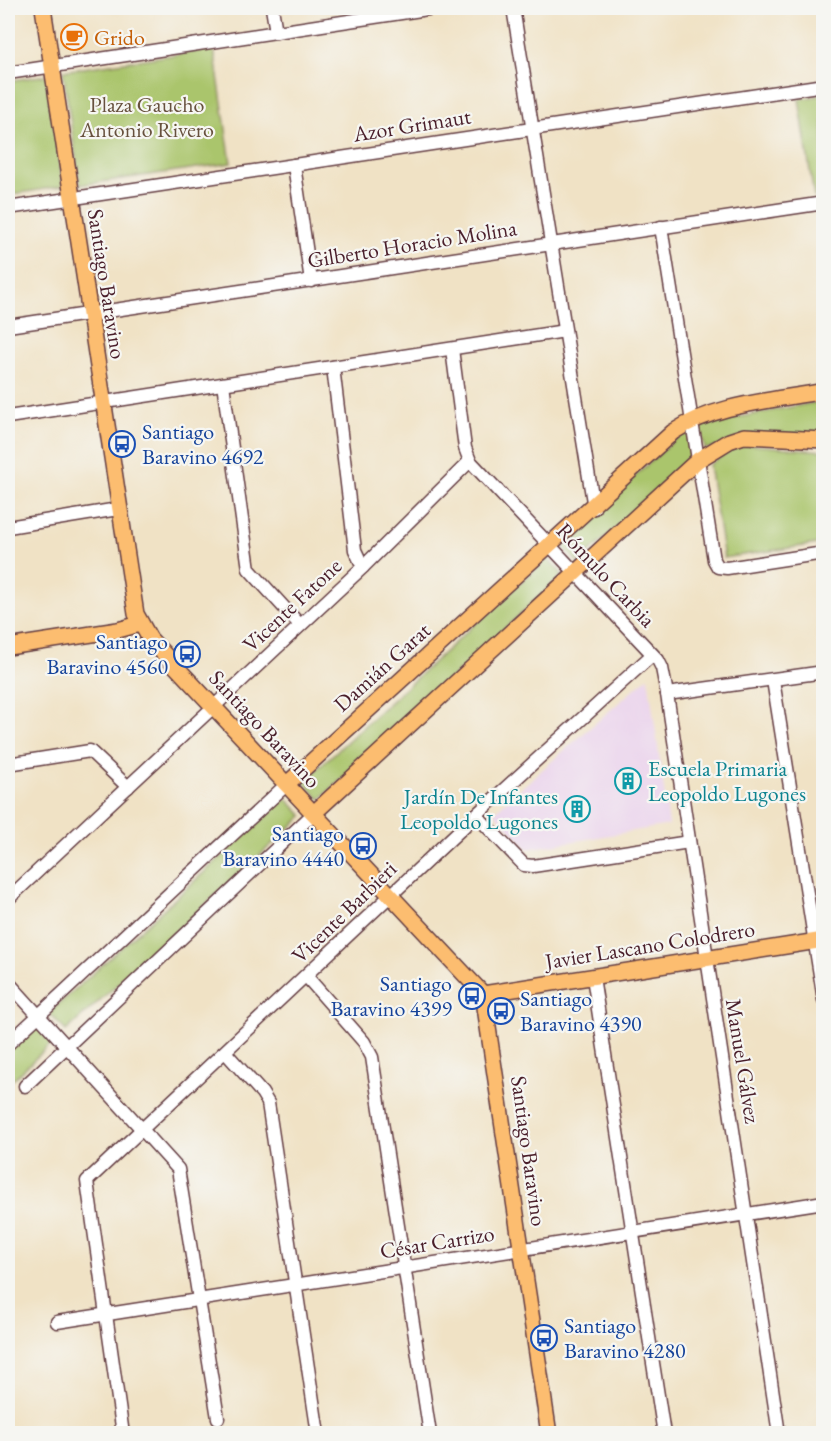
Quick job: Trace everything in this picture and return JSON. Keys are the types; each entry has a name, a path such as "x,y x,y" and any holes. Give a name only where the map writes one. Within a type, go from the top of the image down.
{"main road":[{"name":"Santiago Baravino","path":"43,8 118,509 134,604 140,624 214,707 483,994 549,1434"},
{"name":"Damián Garat","path":"287,784 550,545 594,508 673,432 711,412 824,391"},
{"path":"314,813 698,460 738,437 824,440"},
{"path":"8,647 118,630 140,624"},
{"name":"Javier Lascano Colodrero","path":"483,994 819,941"}],"street":[{"path":"272,8 276,32"},
{"path":"8,73 276,32 386,11 434,8"},
{"path":"513,8 594,508"},
{"name":"Azor Grimaut","path":"8,208 824,85"},
{"path":"294,165 311,281"},
{"name":"Gilberto Horacio Molina","path":"8,326 824,203"},
{"path":"661,227 714,560 718,567 727,568 824,553"},
{"path":"8,417 565,331"},
{"name":"Rómulo Carbia","path":"452,349 465,448 470,461 652,655 662,668 667,694"},
{"path":"333,367 355,550 363,567"},
{"path":"223,384 249,569 300,625"},
{"name":"Vicente Fatone","path":"8,899 363,567 470,461"},
{"path":"8,527 118,509"},
{"name":"Vicente Barbieri","path":"106,1315 86,1186 92,1175 226,1053 476,815 652,655"},
{"path":"667,694 824,672"},
{"path":"773,680 819,941 824,1000"},
{"name":"Manuel Gálvez","path":"667,694 779,1434"},
{"path":"8,764 90,751 128,787"},
{"name":"Damián Garat","path":"8,1044 287,784"},
{"path":"25,1086 314,813"},
{"path":"476,815 519,861 533,866 689,842"},
{"path":"307,977 364,1042 372,1057 430,1434"},
{"path":"593,977 664,1434"},
{"path":"8,982 174,1162 182,1178 218,1418"},
{"path":"226,1053 266,1098 318,1434"},
{"name":"César Carrizo","path":"57,1322 824,1202"},
{"path":"106,1315 123,1434"}],"shaded area":[{"path":"648,677 669,825 528,849 494,812"}],"green space":[{"name":"Plaza Gaucho Antonio Rivero","path":"214,49 231,163 80,185 63,71"},
{"path":"47,75 63,186 8,195 8,81"},
{"path":"823,95 823,196 814,197 799,99"},
{"path":"823,401 823,436 789,435 705,449 699,425"},
{"path":"683,432 689,436 690,454 686,464 578,563 561,544"},
{"path":"739,444 823,451 823,543 724,558 709,465"},
{"path":"547,558 563,575 320,799 303,782"},
{"path":"286,798 303,816 66,1031 49,1013"},
{"path":"34,1025 53,1042 8,1084 8,1051"}],"place":[{"name":"Grido","path":"74,37"},
{"name":"Santiago Baravino 4692","path":"122,444"},
{"name":"Santiago Baravino 4560","path":"187,654"},
{"name":"Escuela Primaria Leopoldo Lugones","path":"628,781"},
{"name":"Jardín De Infantes Leopoldo Lugones","path":"577,809"},
{"name":"Santiago Baravino 4440","path":"363,846"},
{"name":"Santiago Baravino 4399","path":"472,996"},
{"name":"Santiago Baravino 4390","path":"501,1011"},
{"name":"Santiago Baravino 4280","path":"544,1338"}]}
